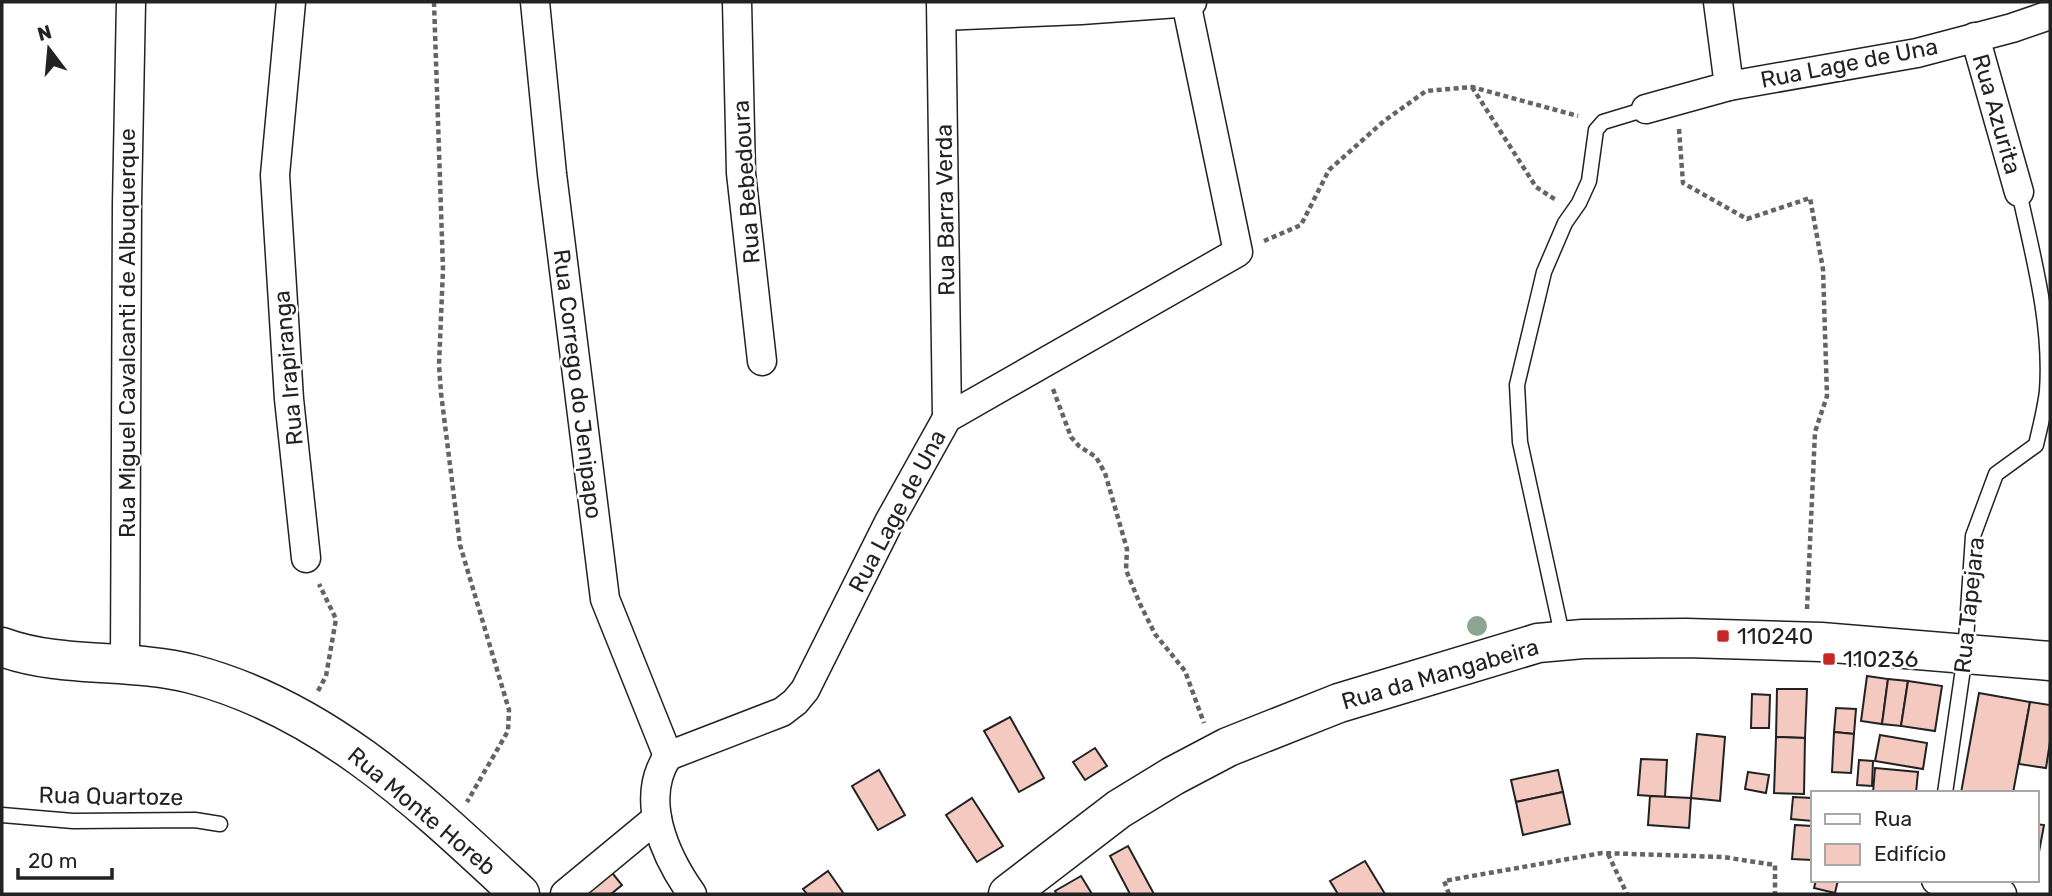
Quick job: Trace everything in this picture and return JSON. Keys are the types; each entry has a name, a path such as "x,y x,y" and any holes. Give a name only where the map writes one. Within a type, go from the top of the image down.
{"street":[{"name":"Rua Miguel Cavalcanti de Albuquerque","path":"125,665 131,2"},
{"name":"Rua Irapiranga","path":"291,2 275,175 289,399 306,558"},
{"name":"Rua Corrego do Jenipapo","path":"535,2 552,174 606,599 668,756"},
{"name":"Rua Bebedoura","path":"737,2 741,173 762,361"},
{"path":"942,9 1081,10 1179,2 1238,252"},
{"path":"1718,2 1729,86"},
{"name":"Rua Barra Verda","path":"942,9 947,418"},
{"name":"Rua Lage de Una","path":"1646,109 1729,86 1917,53 2050,15"},
{"name":"Rua Azurita","path":"1975,37 2019,192"},
{"name":"Rua Lage de Una","path":"668,756 782,712 795,702 804,690 889,522 947,418 1238,252"},
{"name":"Rua da Mangabeira","path":"1008,894 1119,809 1218,752 1339,703 1538,643 1563,640 1686,638 1805,642 2050,661"},
{"name":"Rua Monte Horeb","path":"2,647 43,657 190,673 261,696 327,733 390,777 520,894"},
{"path":"668,756 659,769 655,794 657,825 678,874 692,894"},
{"path":"565,894 657,818"},
{"path":"1945,882 2001,894"}],"lane":[{"path":"1563,640 1520,442 1517,385 1544,272 1564,223 1575,209 1589,181 1596,130 1603,122 1646,109"},
{"name":"Rua Tapejara","path":"1945,791 1965,655 1973,536 1996,474 2036,445 2047,392 2049,356 2042,297 2019,192"},
{"name":"Rua Quartoze","path":"2,815 73,821 195,820 220,824"}],"path":[{"path":"434,2 443,269 439,365 441,393 460,545 509,709 508,731 451,830"},
{"path":"1238,252 1301,225 1329,170 1384,121 1426,91 1472,87 1603,122"},
{"path":"1472,87 1536,187 1575,209"},
{"path":"1676,101 1683,183 1747,219 1810,198 1823,268 1827,396 1815,432 1805,642"},
{"path":"1044,365 1071,437 1096,457 1105,473 1127,550 1126,570 1155,634 1185,671 1198,709 1218,752"},
{"path":"304,721 326,676 336,619 306,558"},
{"path":"1449,894 1444,881 1608,854 1723,856 1775,865 1775,894"},
{"path":"1608,854 1627,894"}],"building":[{"path":"1867,676 1888,679 1882,724 1861,721"},
{"path":"1888,679 1908,681 1901,726 1882,724"},
{"path":"1908,681 1942,686 1935,731 1901,726"},
{"path":"1777,689 1807,689 1805,738 1776,737"},
{"path":"1979,693 2030,702 2013,791 1961,791"},
{"path":"1752,694 1770,695 1769,728 1751,728"},
{"path":"2030,702 2050,705 2050,742 2046,768 2019,764"},
{"path":"1836,708 1856,709 1854,734 1834,732"},
{"path":"1010,717 1044,778 1019,792 984,731"},
{"path":"1834,732 1854,734 1851,773 1832,772"},
{"path":"1697,734 1725,737 1720,801 1691,798"},
{"path":"1880,735 1927,743 1923,769 1875,761"},
{"path":"1776,737 1805,738 1804,794 1774,793"},
{"path":"1095,748 1107,766 1085,780 1073,762"},
{"path":"1641,759 1667,760 1665,797 1638,795"},
{"path":"1859,760 1873,761 1872,786 1857,785"},
{"path":"1875,768 1918,772 1916,791 1873,791"},
{"path":"879,770 905,815 878,830 852,786"},
{"path":"1558,770 1563,792 1516,802 1511,780"},
{"path":"1748,772 1769,775 1766,793 1745,789"},
{"path":"1563,792 1570,824 1523,835 1516,802"},
{"path":"1650,796 1691,798 1689,828 1648,825"},
{"path":"1793,797 1811,798 1811,821 1791,819"},
{"path":"972,798 1003,846 977,862 946,815"},
{"path":"2038,824 2044,825 2038,857"},
{"path":"1795,825 1811,826 1811,860 1792,859"},
{"path":"1128,846 1154,894 1130,894 1110,856"},
{"path":"1365,861 1385,894 1338,894 1330,881"},
{"path":"609,869 622,885 611,894 578,894"},
{"path":"828,871 844,894 807,894 803,889"},
{"path":"1081,876 1092,894 1057,894 1055,891"},
{"path":"1816,882 1838,882 1835,893 1814,888"}],"place":[{"name":"110240","path":"1723,636"},
{"name":"110236","path":"1829,659"}]}
